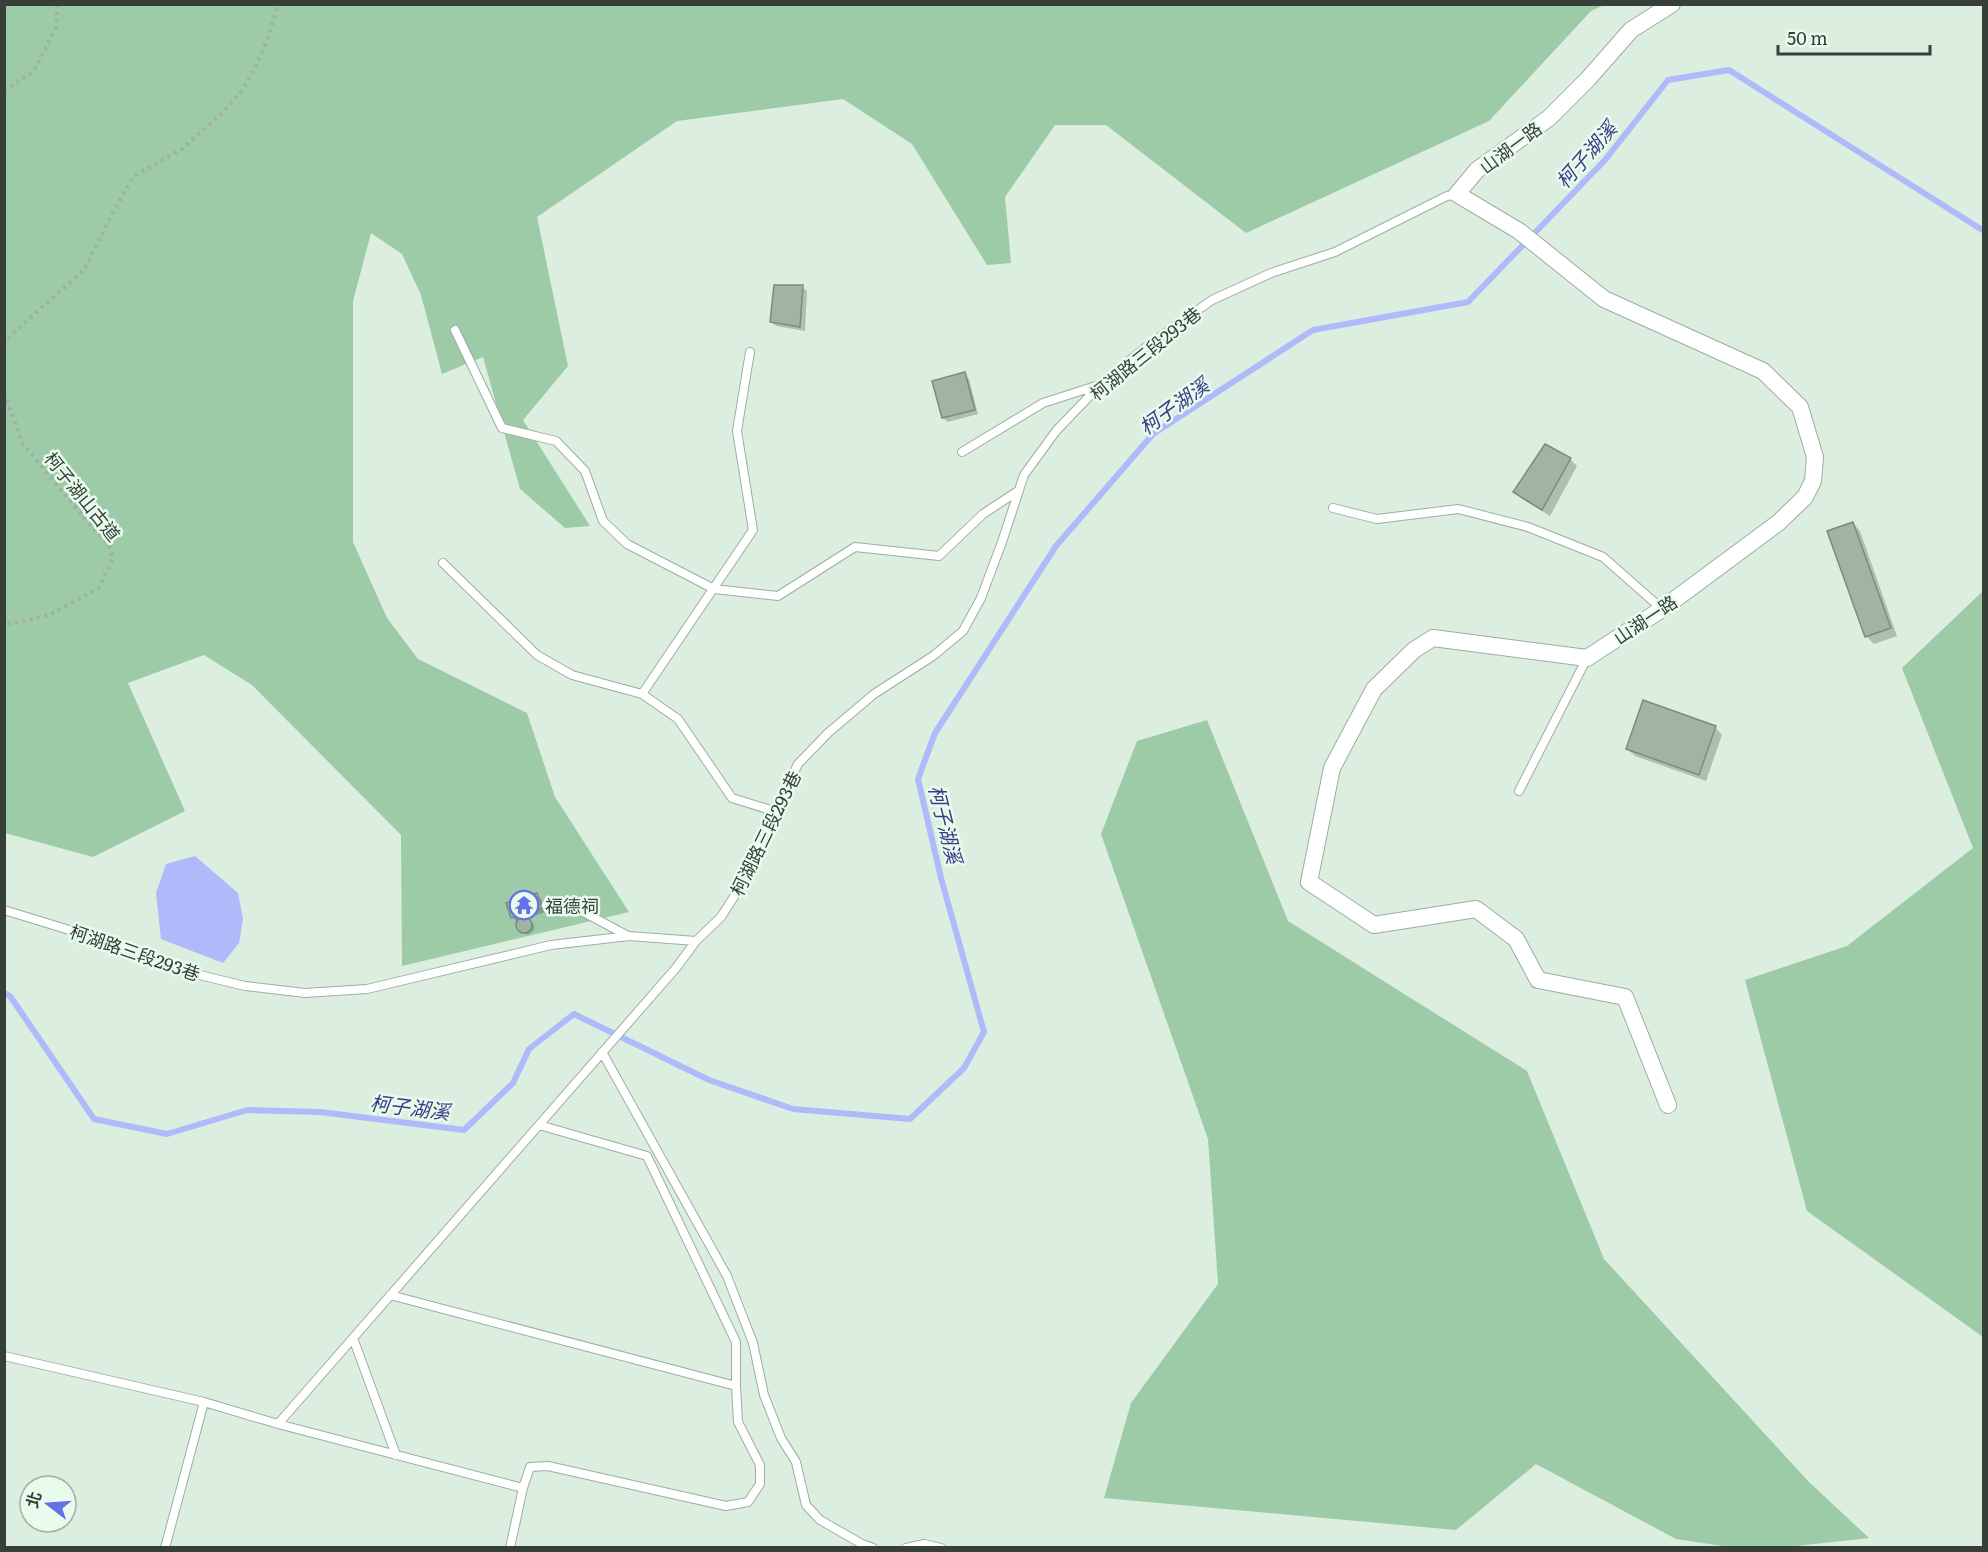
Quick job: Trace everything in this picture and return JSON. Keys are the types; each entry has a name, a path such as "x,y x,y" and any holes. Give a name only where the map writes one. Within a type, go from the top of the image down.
{"street":[{"name":"山湖一路","path":"1587,658 1662,609 1778,523 1805,497 1813,481 1815,457 1800,406 1763,371 1604,299 1519,231 1457,194 1478,170 1549,118 1588,79 1631,30 1672,4"},
{"path":"1587,658 1433,638 1414,650 1374,688 1332,768 1309,882 1374,925 1476,909 1516,939 1538,980 1625,997 1668,1105"}],"lane":[{"name":"柯湖路三段293巷","path":"4,910 102,940 179,970 244,986 306,993 367,989 551,945 628,936 696,941 721,917 737,892 798,764 828,733 874,694 933,656 963,631 981,598 1024,475 1056,431 1102,384 1150,344 1212,300 1271,273 1335,252 1447,196 1457,194"},
{"path":"455,330 502,428 556,441 585,471 603,521 627,544 714,589 778,596 855,547 939,556 983,514 1018,490"},
{"path":"642,694 753,530 737,431 750,352"},
{"path":"962,452 1043,403 1102,384"},
{"path":"1333,508 1377,519 1458,509 1527,527 1603,557 1662,609"},
{"path":"443,563 537,655 572,675 642,694 678,719 732,798 774,811"},
{"path":"1519,791 1587,658"},
{"path":"546,905 576,908 628,936"},
{"path":"278,1424 676,968 696,941"},
{"path":"602,1052 727,1276 753,1343 764,1395 781,1438 796,1462 806,1505 820,1520 873,1548"},
{"path":"510,1548 530,1467 548,1466 726,1506 748,1502 760,1484 760,1465 738,1422 736,1342 647,1156 539,1125"},
{"path":"390,1295 736,1386"},
{"path":"353,1338 396,1455"},
{"path":"4,1356 204,1402 278,1424 523,1488"},
{"path":"165,1548 204,1402"},
{"path":"906,1548 924,1544 941,1548"}],"path":[{"path":"4,91 34,71 56,28 57,4"},
{"path":"4,345 10,336 84,270 112,212 134,176 182,149 222,113 243,89 268,38 278,4"},
{"name":"柯子湖山古道","path":"4,393 23,444 90,525 110,544 113,557 99,588 80,600 51,615 4,624"}],"green space":[{"path":"4,5 1604,5 1591,11 1489,121 1246,233 1106,125 1055,125 1005,197 1011,263 987,265 912,144 843,99 677,121 537,217 568,366 523,420 590,526 565,528 520,489 483,357 442,374 421,295 402,254 371,233 353,301 353,542 387,618 418,659 527,713 555,797 629,912 402,966 401,835 252,685 204,655 128,683 185,811 93,857 5,833"},
{"path":"1983,591 1983,1337 1807,1211 1745,980 1847,946 1973,848 1902,668"},
{"path":"1207,720 1288,921 1527,1071 1604,1259 1809,1482 1869,1538 1777,1548 1729,1547 1676,1539 1536,1464 1456,1530 1104,1498 1131,1403 1218,1284 1208,1139 1101,834 1137,741"}],"water":[{"path":"195,856 238,893 243,919 239,943 223,963 161,939 156,893 166,864"}],"building":[{"path":"774,285 803,285 800,327 770,322"},
{"path":"965,372 975,410 942,418 932,381"},
{"path":"1545,444 1571,458 1542,510 1513,492"},
{"path":"1853,522 1891,628 1865,637 1827,531"},
{"path":"1643,700 1716,726 1699,775 1626,749"},
{"name":"福德祠","path":"537,893 542,908 511,918 506,903"},
{"path":"521,917 527,917 532,925 530,931 521,933 516,928 516,922"}],"waterway":[{"name":"柯子湖溪","path":"4,993 10,996 94,1119 167,1134 247,1110 320,1112 464,1130 513,1083 529,1049 574,1014 709,1080 793,1109 910,1119 964,1068 984,1032 941,878 918,779 935,733 1056,546 1153,434 1313,330 1468,302 1605,160 1668,80 1729,70 1984,231"}],"place":[{"name":"福德祠","path":"524,905"}]}
